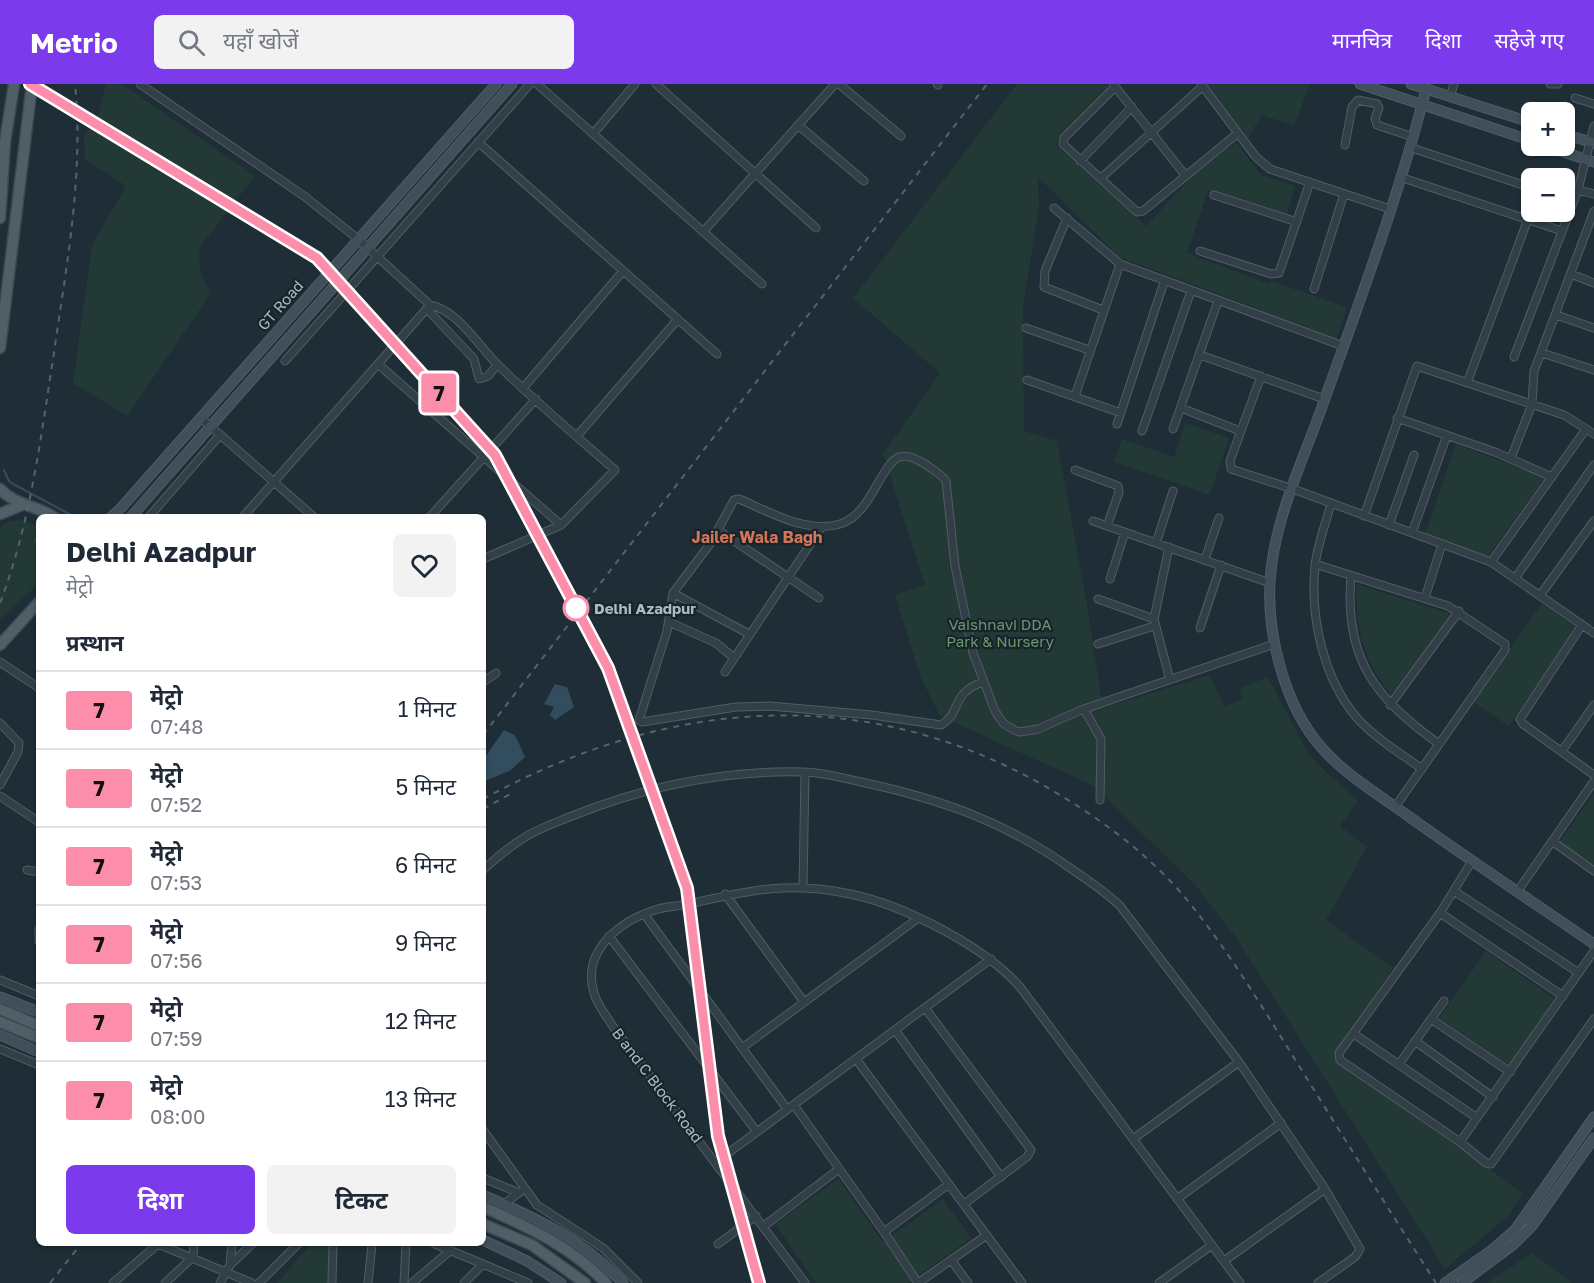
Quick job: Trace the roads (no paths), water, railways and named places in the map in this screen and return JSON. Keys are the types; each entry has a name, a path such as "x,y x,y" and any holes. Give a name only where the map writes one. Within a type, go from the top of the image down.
{"main road":[{"path":"0,218 5,142 14,84"},
{"path":"0,348 32,84"},
{"path":"0,489 22,505 41,509 49,514"},
{"path":"0,514 22,505"},
{"path":"0,645 36,605"},
{"path":"0,1010 36,1025"},
{"path":"0,1022 36,1037"},
{"path":"486,1208 544,1236 581,1261 606,1283"},
{"path":"486,1225 532,1245 585,1283"}],"street":[{"path":"140,84 299,193 358,239 429,307 474,359 479,379 488,376 497,365"},
{"name":"GT Road","path":"114,514 496,84"},
{"name":"GT Road","path":"134,514 512,84"},
{"path":"285,361 530,84"},
{"path":"537,84 762,284"},
{"path":"593,134 635,84"},
{"path":"656,84 816,228"},
{"path":"703,232 837,84 901,136"},
{"path":"1360,84 1521,137"},
{"path":"1411,84 1426,86 1450,97 1521,120"},
{"path":"1450,97 1454,84"},
{"path":"1550,84 1558,84"},
{"path":"1185,175 1114,85 1064,138 1065,147 1140,212 1238,133"},
{"path":"1101,178 1202,85 1256,157 1270,169 1390,209"},
{"path":"1426,86 1413,137 1390,209 1293,489 1273,555 1270,583 1274,644 1299,712 1316,741 1339,765 1395,807 1594,944"},
{"path":"1575,98 1594,104"},
{"path":"1345,145 1352,106 1358,100 1377,104 1375,118 1377,125 1413,137"},
{"path":"1080,160 1132,107"},
{"path":"798,125 864,182"},
{"path":"1575,197 1589,160 1594,126"},
{"path":"1575,137 1592,142"},
{"path":"478,142 717,354"},
{"path":"1409,147 1521,184"},
{"path":"1400,177 1521,217"},
{"path":"1200,250 1276,274 1282,269 1310,182"},
{"path":"1578,190 1594,194"},
{"path":"1314,289 1344,194"},
{"path":"1214,195 1298,222"},
{"path":"1054,208 1119,264 1343,346"},
{"path":"1511,458 1532,404 1534,371 1594,211"},
{"path":"1067,218 1045,271 1044,287 1103,310"},
{"path":"1467,383 1527,222"},
{"path":"1536,222 1562,231"},
{"path":"1515,357 1565,222"},
{"path":"1584,237 1594,241"},
{"path":"1075,396 1119,264"},
{"path":"523,388 623,271"},
{"path":"1570,274 1594,283"},
{"path":"1117,424 1164,282"},
{"path":"1142,431 1191,291"},
{"path":"1173,429 1218,301"},
{"path":"246,514 429,307 440,307 458,322 497,365 615,470 561,525 486,558"},
{"path":"1556,315 1594,328"},
{"path":"577,436 678,319"},
{"path":"1026,328 1089,350"},
{"path":"1542,353 1594,370"},
{"path":"1200,355 1324,399"},
{"path":"378,364 561,525"},
{"path":"1364,516 1417,366 1564,415 1594,434"},
{"path":"1261,376 1230,461 1231,469 1293,489 1491,562 1541,594 1594,633"},
{"path":"1027,380 1120,413"},
{"path":"436,514 536,399"},
{"path":"1181,408 1240,431"},
{"path":"201,418 311,514"},
{"path":"1397,418 1511,458 1552,477"},
{"path":"1491,562 1586,429"},
{"path":"151,514 220,435"},
{"path":"1412,533 1448,435"},
{"path":"1389,525 1414,455"},
{"path":"983,682 965,689 949,720 941,725 872,715 770,706 736,707 640,722 639,718 669,622 673,593 718,530 736,499 804,525 821,528 840,524 855,517 900,457 914,458 944,477 948,485 955,566 963,611 983,682 1003,723 1020,732 1038,729 1084,709 1274,644"},
{"path":"1516,577 1594,465"},
{"path":"1075,470 1118,486 1119,492 1107,526"},
{"path":"1156,543 1173,490"},
{"path":"1331,503 1315,564 1317,627 1332,673 1358,718 1376,735 1422,769"},
{"path":"1205,559 1218,518"},
{"path":"1093,521 1270,583"},
{"path":"1541,594 1594,521"},
{"path":"725,672 821,528"},
{"path":"718,530 819,598"},
{"path":"1110,579 1125,532"},
{"path":"1425,598 1442,544"},
{"path":"1169,547 1154,623 1170,680"},
{"path":"1315,564 1425,598 1459,611 1502,641 1506,647 1395,807"},
{"path":"1200,628 1221,565"},
{"path":"1351,576 1352,625 1357,649 1375,687 1390,705 1440,744"},
{"path":"673,593 749,634"},
{"path":"1098,599 1154,623"},
{"path":"1390,705 1459,611"},
{"path":"669,622 716,643 734,658"},
{"path":"1098,644 1154,623"},
{"path":"1582,625 1520,718 1523,724 1594,775"},
{"path":"0,662 36,686"},
{"path":"486,680 496,673"},
{"path":"1562,751 1594,705"},
{"path":"1084,709 1101,739 1100,800"},
{"path":"0,723 20,743 18,752 0,785"},
{"path":"486,868 536,830 607,802 689,782 772,772 805,772 888,788 983,817 1044,849 1110,896 1239,1062 1325,1189 1360,1250 1355,1257 1318,1283"},
{"path":"802,887 805,772"},
{"path":"1517,891 1594,781"},
{"path":"0,796 36,820"},
{"path":"1552,841 1594,871"},
{"path":"1472,861 1440,914 1339,1053 1340,1060 1460,1142 1486,1163 1493,1162 1594,1019"},
{"path":"27,870 36,872"},
{"path":"757,1132 609,936 644,914 756,888 802,887 861,896 948,933 991,959 1020,987 1178,1198 1237,1282"},
{"path":"1454,891 1579,974"},
{"path":"725,894 804,1002"},
{"path":"644,914 742,1048 839,1169 918,1283 987,1235"},
{"path":"1440,914 1563,996"},
{"path":"742,1048 917,919"},
{"name":"B and C Block Road","path":"609,936 594,960 594,994 612,1025 806,1283"},
{"path":"1460,1142 1594,951"},
{"path":"716,1162 991,959"},
{"path":"0,980 36,994"},
{"path":"0,996 36,1011"},
{"path":"1399,1064 1444,1001"},
{"path":"925,1008 1029,1144 1030,1154 964,1204"},
{"path":"1431,1019 1510,1072"},
{"path":"895,1030 1001,1177"},
{"path":"1354,1034 1478,1118"},
{"path":"0,1035 36,1051"},
{"path":"1415,1041 1493,1097"},
{"path":"0,1049 36,1064"},
{"path":"856,1059 1022,1283"},
{"path":"1133,1139 1239,1062"},
{"path":"1445,1283 1515,1230 1594,1117"},
{"path":"1178,1198 1281,1123"},
{"path":"486,1135 522,1190 540,1208 595,1243 623,1283"},
{"path":"1462,1283 1514,1244 1532,1226 1594,1138"},
{"path":"764,1226 839,1169"},
{"path":"486,1179 522,1190"},
{"path":"884,1232 949,1184"},
{"path":"1224,1261 1325,1189"},
{"path":"504,1204 522,1190"},
{"path":"486,1196 575,1240 638,1283"},
{"path":"718,1244 756,1216"},
{"path":"486,1241 527,1261 561,1283"},
{"path":"1159,1283 1212,1245"},
{"path":"113,1283 154,1246"},
{"path":"166,1246 252,1283"},
{"path":"165,1283 193,1257 194,1246"},
{"path":"219,1283 230,1265 232,1246"},
{"path":"230,1265 250,1246"},
{"path":"259,1283 296,1246"},
{"path":"332,1283 333,1246"},
{"path":"368,1283 372,1246"},
{"path":"404,1283 406,1246"},
{"path":"440,1246 483,1264 512,1280 528,1283"},
{"path":"412,1283 451,1250"},
{"path":"951,1260 968,1283"},
{"path":"464,1283 483,1264"},
{"path":"219,1269 219,1283"}],"water":[{"path":"555,684 567,687 574,707 555,720 550,715 554,707 544,704"},
{"path":"504,730 515,735 525,757 511,770 486,781 486,756"}],"waterway":[{"path":"4,470 13,484 69,514"}],"railway":[{"path":"0,603 27,513 63,291 72,222 77,153 75,84"},
{"path":"486,731 987,84"},
{"path":"486,798 552,766 621,740 691,724 762,716 833,718 903,729 973,752 1043,785 1100,821 1135,848 1168,878 1198,914 1253,992 1436,1283"},
{"path":"486,807 512,793"},
{"path":"50,1283 79,1246"}],"metro line":[{"name":"7","path":"30,84 317,258 495,455 608,668 687,888 718,1136 759,1283"}],"place":[{"name":"Delhi Azadpur","path":"576,608"}],"district":[{"name":"Jailer Wala Bagh","path":"757,537"}],"park label":[{"name":"Vaishnavi DDA Park & Nursery","path":"1000,632"}]}
